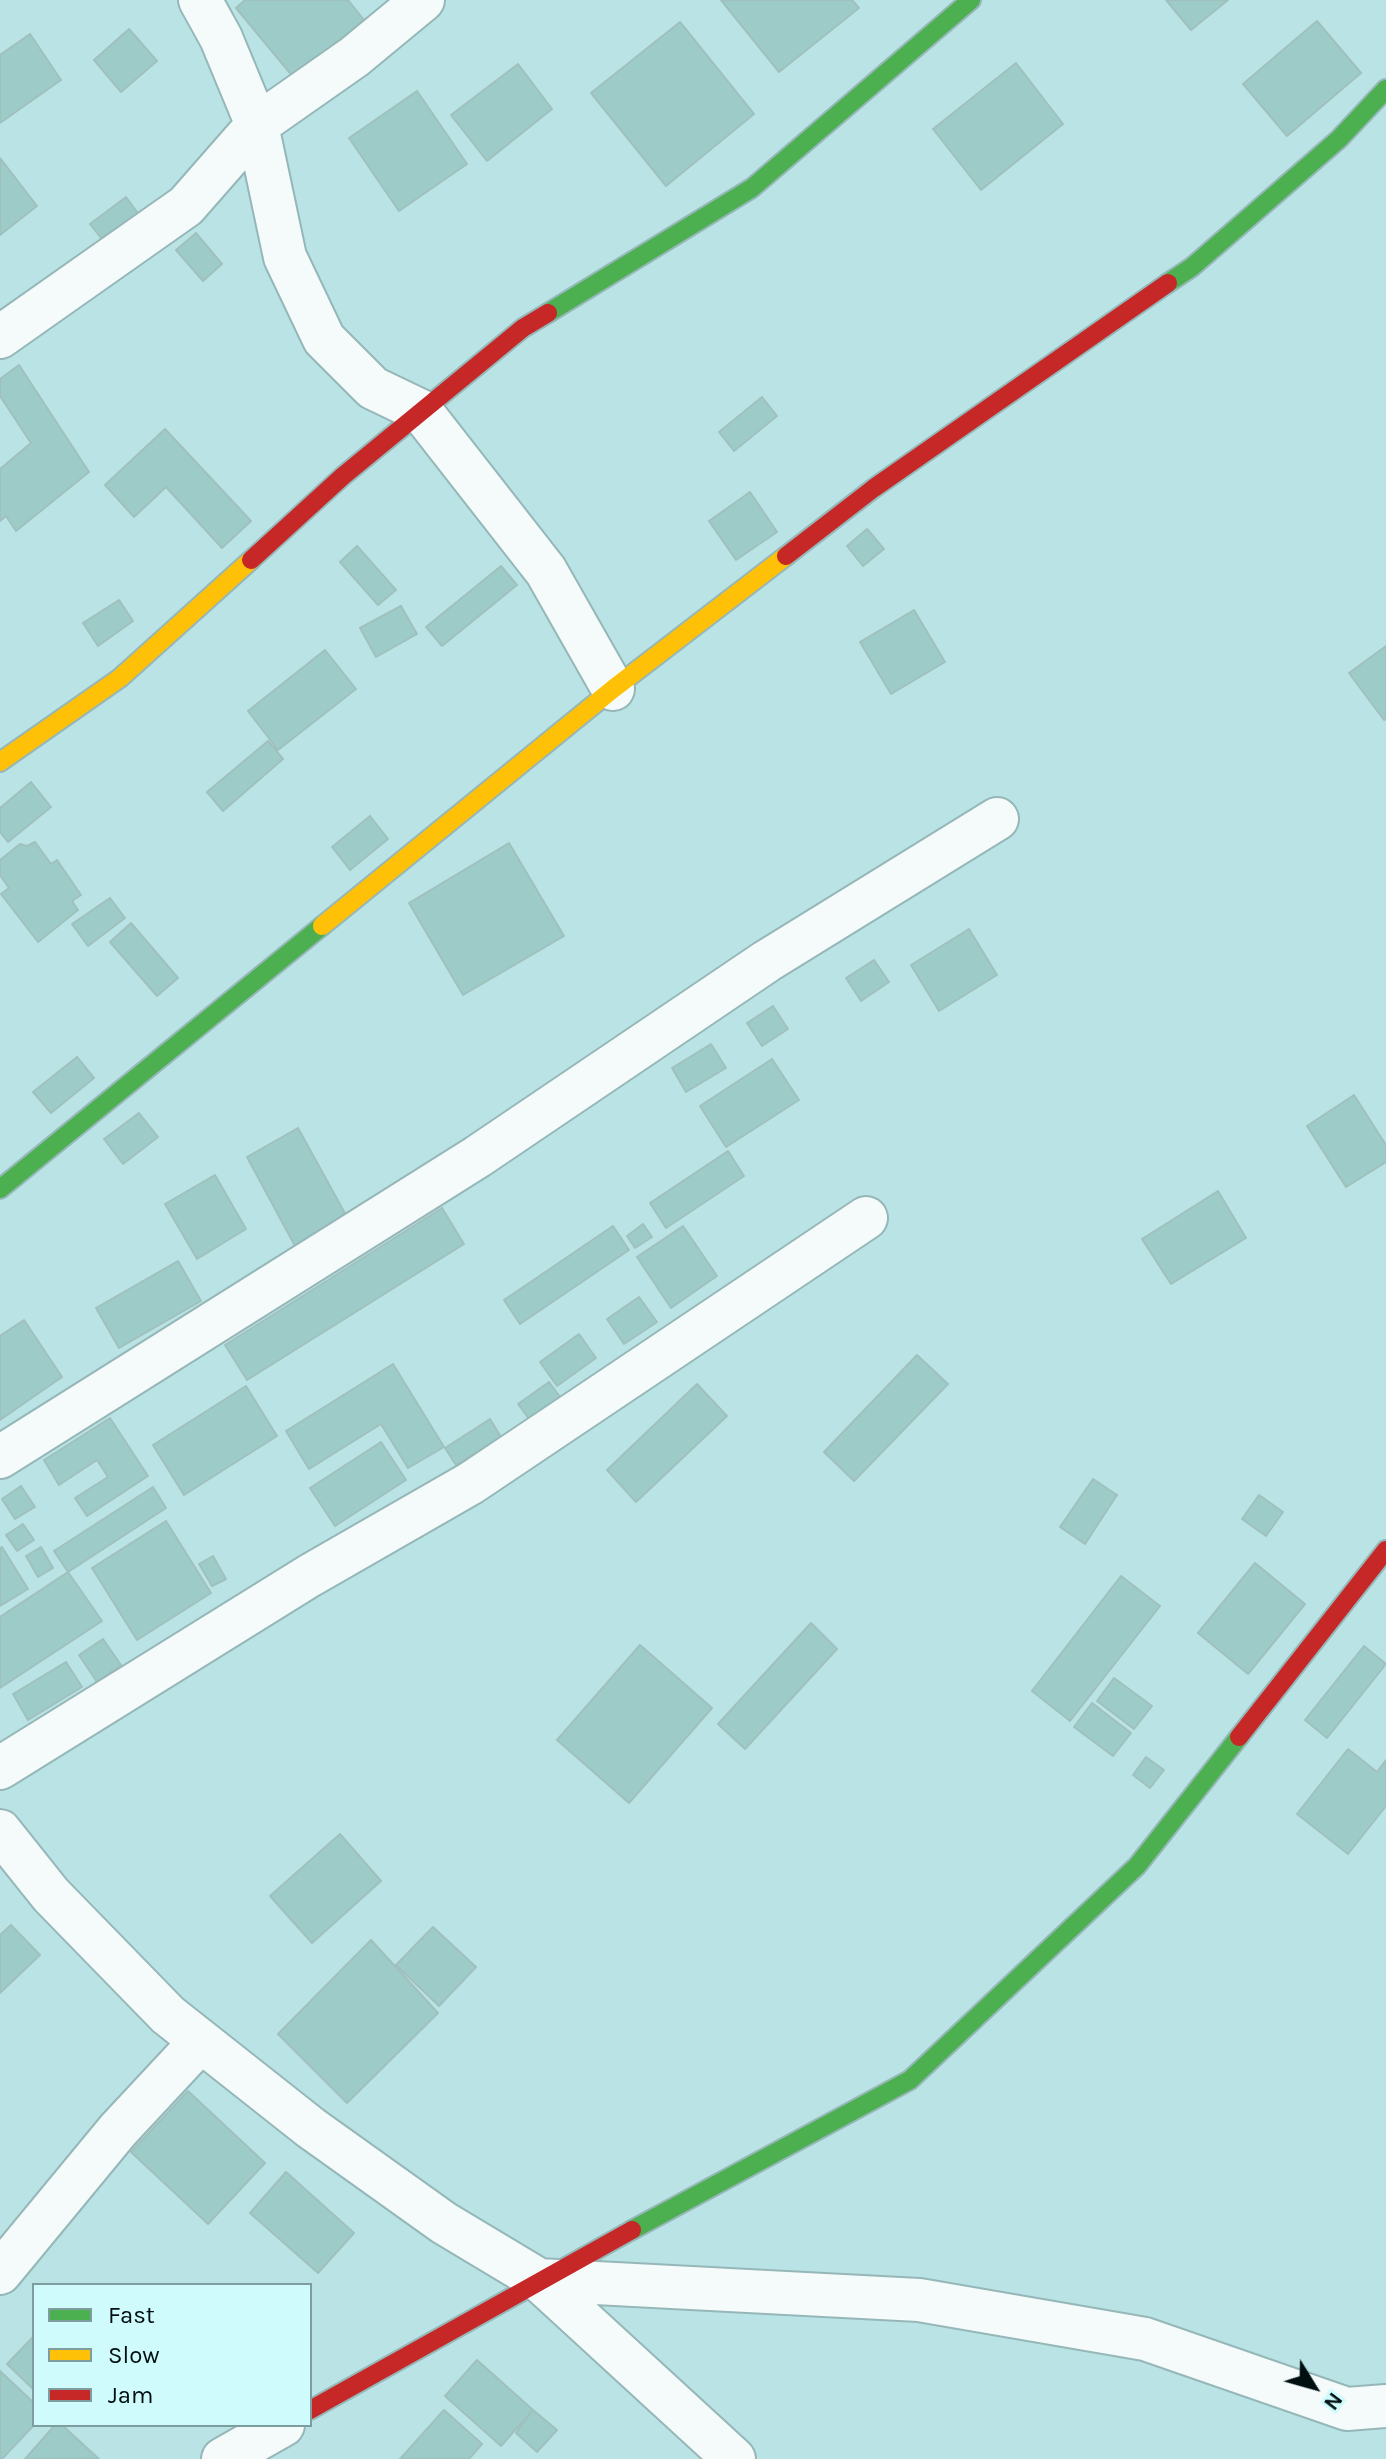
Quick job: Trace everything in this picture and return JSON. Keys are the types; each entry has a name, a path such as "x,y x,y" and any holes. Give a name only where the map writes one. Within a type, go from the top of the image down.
{"street":[{"path":"200,0 221,38 257,125 285,257 324,339 373,388 421,411 546,571 613,689"},
{"path":"0,337 186,206 257,125 354,57 423,0"},
{"path":"0,762 120,678 343,476 523,328 752,188 971,0"},
{"path":"0,1189 613,689 874,488 1192,267 1339,139 1386,89"},
{"path":"0,1457 477,1157 767,961 997,819"},
{"path":"0,1768 309,1576 471,1483 866,1218"},
{"path":"312,2409 539,2280 910,2080 1137,1866 1386,1550"},
{"path":"0,1831 51,1895 168,2015 311,2128 444,2223 539,2280 734,2459"},
{"path":"0,2273 118,2130 201,2041"},
{"path":"539,2280 919,2300 1145,2339 1347,2409 1386,2406"},
{"path":"223,2459 279,2427"}],"building":[{"path":"245,0 348,0 364,20 294,78 236,8"},
{"path":"721,0 852,0 859,8 779,72"},
{"path":"1166,0 1228,0 1191,30"},
{"path":"1317,21 1361,73 1287,136 1243,84"},
{"path":"680,22 754,114 666,186 591,93"},
{"path":"129,29 157,61 121,92 94,60"},
{"path":"30,34 61,80 0,123 0,55"},
{"path":"1016,63 1063,124 981,190 933,129"},
{"path":"518,64 552,109 487,161 451,115"},
{"path":"417,91 467,164 399,211 349,138"},
{"path":"0,158 37,206 0,235"},
{"path":"126,197 140,216 105,243 90,224"},
{"path":"196,233 222,264 203,281 176,250"},
{"path":"19,365 89,472 16,531 6,516 0,521 0,469 31,443 0,396 0,379"},
{"path":"762,397 777,416 734,451 719,432"},
{"path":"165,429 251,521 222,548 166,487 134,517 105,485"},
{"path":"750,492 777,532 736,560 709,521"},
{"path":"867,529 884,549 863,566 847,546"},
{"path":"357,546 396,590 378,605 340,562"},
{"path":"501,566 517,585 442,646 426,627"},
{"path":"119,600 133,621 98,646 83,623"},
{"path":"401,606 417,634 376,657 360,628"},
{"path":"914,610 945,662 891,694 860,642"},
{"path":"1386,646 1386,719 1384,720 1349,673"},
{"path":"325,650 356,689 278,750 248,711"},
{"path":"268,741 283,759 223,811 207,792"},
{"path":"31,782 51,807 8,842 0,832 0,808"},
{"path":"370,816 388,839 350,870 332,847"},
{"path":"35,842 51,864 57,860 81,895 72,901 78,910 38,942 1,894 9,888 0,875 0,860 20,844 27,846"},
{"path":"509,843 564,936 463,995 409,903"},
{"path":"110,898 125,918 88,946 72,924"},
{"path":"131,923 178,978 157,996 110,942"},
{"path":"969,929 997,975 939,1011 911,965"},
{"path":"874,960 889,982 861,1001 846,978"},
{"path":"773,1006 788,1029 762,1046 747,1023"},
{"path":"711,1044 726,1068 686,1092 672,1068"},
{"path":"77,1057 94,1078 51,1113 33,1092"},
{"path":"772,1059 799,1100 726,1147 700,1106"},
{"path":"1354,1095 1386,1145 1386,1162 1346,1187 1307,1126"},
{"path":"139,1113 158,1137 123,1164 104,1139"},
{"path":"298,1128 347,1217 295,1246 247,1157"},
{"path":"728,1151 744,1176 666,1228 650,1203"},
{"path":"215,1175 246,1229 197,1259 165,1204"},
{"path":"1218,1191 1246,1238 1171,1284 1142,1239"},
{"path":"442,1208 464,1244 247,1380 225,1345"},
{"path":"643,1224 652,1237 635,1248 627,1236"},
{"path":"613,1226 629,1250 520,1324 504,1300"},
{"path":"683,1226 717,1276 671,1308 637,1257"},
{"path":"178,1261 201,1301 119,1348 96,1308"},
{"path":"639,1297 657,1322 624,1344 607,1319"},
{"path":"24,1320 62,1377 0,1420 0,1336"},
{"path":"579,1334 596,1358 557,1386 540,1362"},
{"path":"917,1355 948,1384 854,1481 824,1452"},
{"path":"393,1364 444,1447 408,1468 381,1424 309,1469 286,1431"},
{"path":"549,1382 563,1401 532,1423 518,1404"},
{"path":"697,1384 727,1416 636,1502 607,1470"},
{"path":"246,1386 277,1436 184,1495 153,1445"},
{"path":"110,1418 148,1476 87,1516 75,1498 108,1477 97,1460 59,1485 44,1460"},
{"path":"490,1419 501,1437 456,1465 445,1448"},
{"path":"381,1442 406,1480 335,1526 310,1488"},
{"path":"1093,1479 1117,1495 1085,1544 1060,1527"},
{"path":"21,1486 35,1507 15,1519 2,1499"},
{"path":"153,1487 166,1508 68,1572 54,1551"},
{"path":"1259,1495 1283,1512 1266,1536 1242,1519"},
{"path":"166,1521 211,1593 137,1640 92,1568"},
{"path":"23,1524 34,1540 17,1551 6,1535"},
{"path":"41,1547 53,1568 38,1577 26,1556"},
{"path":"0,1548 28,1589 0,1606"},
{"path":"213,1556 226,1579 212,1586 199,1564"},
{"path":"1255,1563 1305,1604 1248,1674 1198,1633"},
{"path":"68,1572 102,1621 0,1688 0,1617"},
{"path":"1121,1576 1160,1606 1070,1721 1032,1691"},
{"path":"811,1623 837,1649 745,1749 718,1724"},
{"path":"103,1639 121,1665 97,1682 79,1655"},
{"path":"640,1645 712,1708 629,1803 557,1740"},
{"path":"1364,1646 1386,1664 1327,1738 1305,1720"},
{"path":"66,1662 82,1687 28,1720 13,1694"},
{"path":"1114,1678 1152,1706 1134,1729 1097,1701"},
{"path":"1092,1703 1131,1733 1113,1756 1074,1727"},
{"path":"1348,1749 1377,1772 1386,1760 1386,1806 1348,1854 1297,1814"},
{"path":"1146,1757 1164,1770 1150,1788 1133,1775"},
{"path":"340,1834 381,1881 312,1943 270,1896"},
{"path":"11,1925 40,1955 0,1993 0,1935"},
{"path":"433,1927 476,1967 439,2006 396,1965"},
{"path":"371,1940 438,2013 347,2103 278,2034"},
{"path":"188,2091 265,2163 208,2224 131,2152"},
{"path":"286,2172 354,2233 318,2273 250,2213"},
{"path":"32,2338 32,2388 7,2364"},
{"path":"477,2360 533,2410 501,2446 445,2396"},
{"path":"0,2371 32,2401 32,2427 0,2459"},
{"path":"444,2410 482,2444 469,2459 400,2459"},
{"path":"533,2410 557,2430 537,2452 516,2433"},
{"path":"53,2427 64,2427 99,2459 25,2459"}],"traffic: fast":[{"path":"548,313 752,188 971,0"},
{"path":"1168,283 1192,267 1339,139 1386,89"},
{"path":"0,1189 322,926"},
{"path":"632,2230 910,2080 1137,1866 1239,1737"}],"traffic: slow":[{"path":"322,926 613,689 786,556"},
{"path":"0,762 120,678 251,560"}],"traffic: jam":[{"path":"786,556 874,488 1168,283"},
{"path":"251,560 343,476 523,328 548,313"},
{"path":"1239,1737 1386,1550"},
{"path":"312,2409 632,2230"}]}
